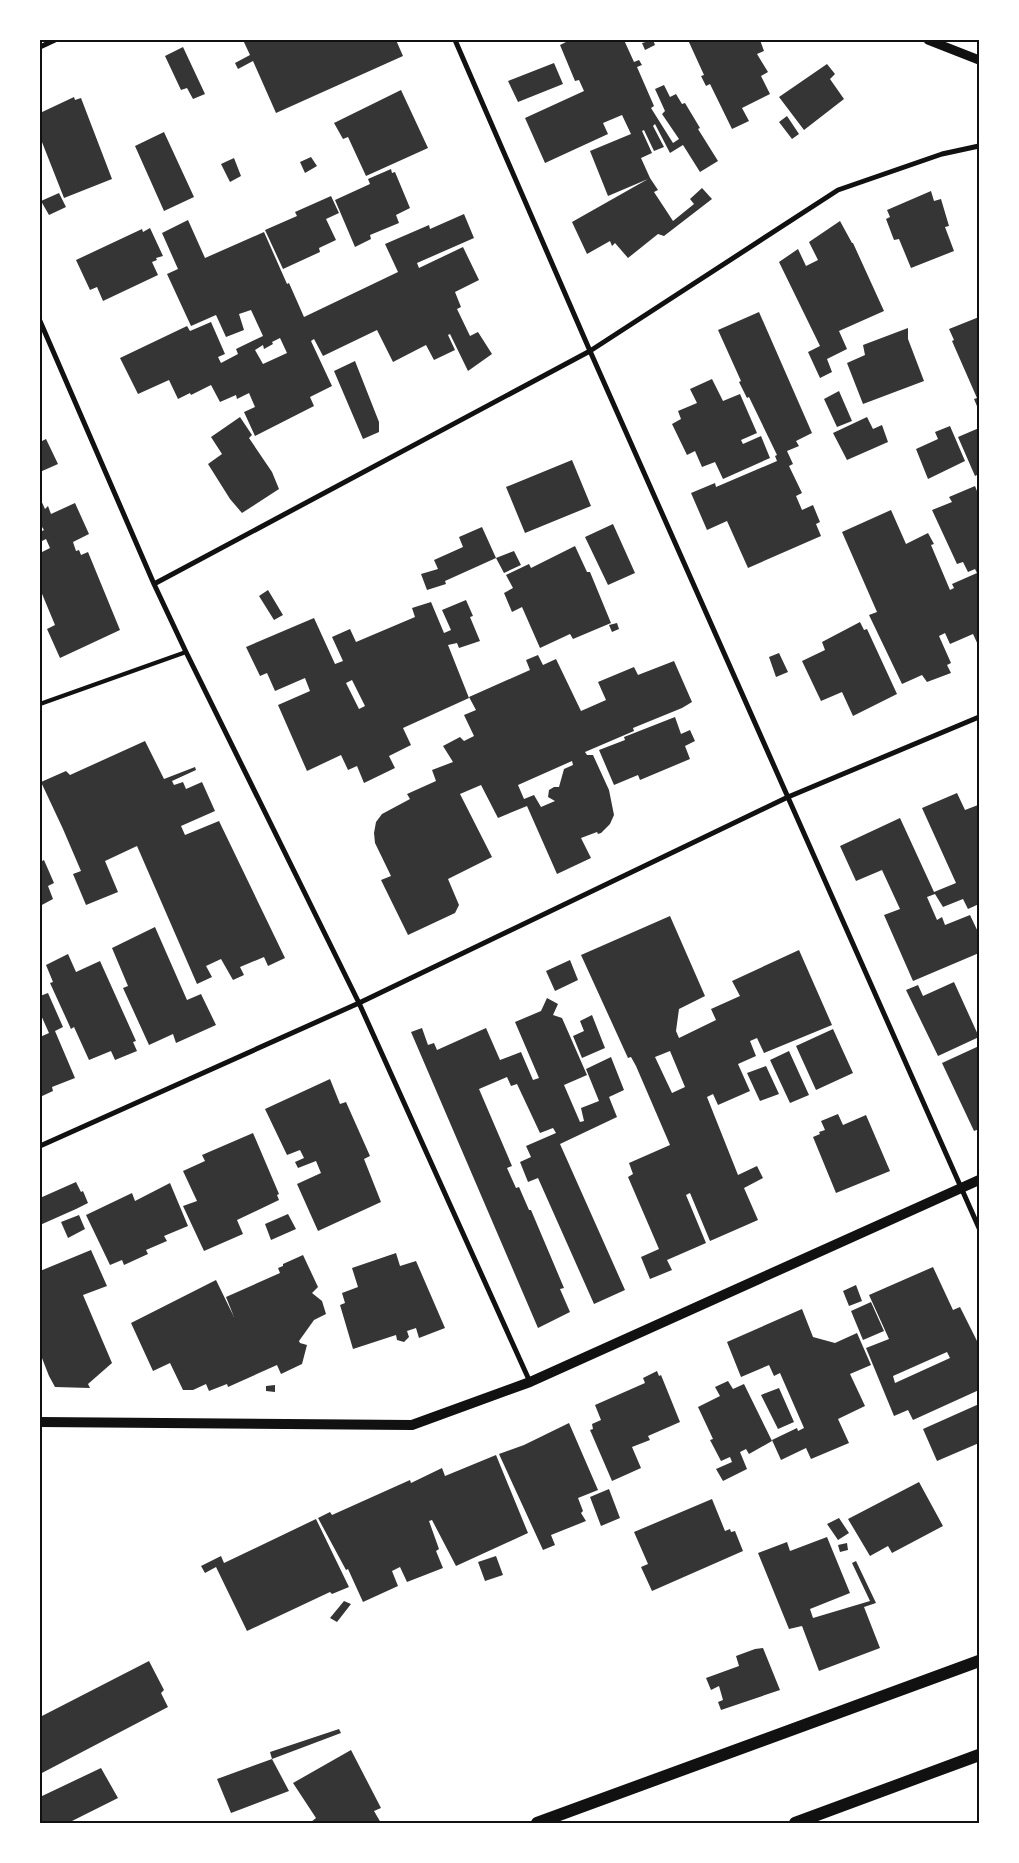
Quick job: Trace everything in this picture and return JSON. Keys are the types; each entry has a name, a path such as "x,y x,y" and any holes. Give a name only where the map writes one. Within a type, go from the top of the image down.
{"main road":[{"path":"40,1422 412,1425 530,1382 979,1180"},
{"path":"537,1823 979,1661"},
{"path":"794,1823 979,1755"}],"street":[{"path":"40,47 55,40"},
{"path":"455,40 590,351 979,1228"},
{"path":"928,40 979,60"},
{"path":"154,584 590,351 838,190 942,154 979,146"},
{"path":"40,322 154,584 360,1003 530,1382"},
{"path":"40,1146 360,1003 788,798 979,717"}],"lane":[{"path":"40,704 186,652"}],"building":[{"path":"243,40 396,40 403,56 276,113 253,61 238,69 235,63 250,55"},
{"path":"570,40 624,40 634,62 639,60 642,65 637,67 654,106 651,108 673,143 679,139 662,114 665,111 655,89 664,85 670,97 676,94 682,104 685,103 700,128 698,129 718,161 700,172 683,145 670,153 655,124 653,126 664,147 654,151 644,130 642,131 652,153 641,158 658,190 654,192 673,221 694,204 690,199 702,188 712,199 664,236 658,234 628,258 615,243 612,246 610,241 587,254 572,222 648,179 608,196 590,151 631,134 622,115 603,123 608,134 545,163 525,118 584,91 579,80 575,81 560,45"},
{"path":"653,40 655,45 645,50 642,43"},
{"path":"688,40 760,40 764,51 757,54 768,72 761,76 770,94 742,108 749,121 732,129 710,84 706,86 701,76 704,75"},
{"path":"183,47 205,94 193,99 187,88 181,90 165,56"},
{"path":"554,63 563,84 518,102 508,81"},
{"path":"827,64 835,74 830,79 844,99 804,130 779,97"},
{"path":"401,90 428,148 366,176 348,137 343,139 334,123"},
{"path":"74,97 75,100 81,98 112,179 64,198 40,137 40,113"},
{"path":"787,116 799,134 792,139 779,122"},
{"path":"164,132 194,197 164,211 135,146"},
{"path":"311,157 317,166 305,173 300,162"},
{"path":"234,158 241,176 230,182 221,164"},
{"path":"391,169 392,173 395,172 410,208 396,215 399,223 370,235 371,239 355,247 335,200 370,184 368,179"},
{"path":"931,191 934,201 941,199 949,226 945,227 954,251 911,268 899,239 894,240 886,219 890,217 887,210"},
{"path":"59,193 66,207 49,215 41,201"},
{"path":"331,196 339,213 326,219 336,240 319,248 320,252 283,269 265,230 297,216 295,212"},
{"path":"464,214 474,238 417,263 419,268 463,247 479,280 455,292 461,307 457,309 470,336 478,332 492,354 468,371 450,334 448,335 455,350 434,360 426,345 393,362 377,330 323,356 314,339 311,341 332,386 310,397 314,406 255,436 244,412 255,407 249,393 237,399 236,395 220,402 211,385 178,399 169,380 138,394 120,358 187,326 190,331 211,322 225,354 218,357 221,363 238,354 236,349 263,336 251,310 239,314 244,330 226,337 216,315 191,326 167,274 178,269 162,233 188,220 205,258 264,232 304,317 398,272 385,244 429,225 430,229","holes":["280,338 287,353 263,364 255,350 263,345 264,349"]},
{"path":"840,221 853,243 884,311 839,331 847,349 827,359 832,372 820,378 808,352 820,346 779,262 798,249 806,266 818,260 809,242"},
{"path":"150,228 163,256 156,258 157,260 152,262 158,275 103,301 97,287 90,290 76,260 142,229 143,232"},
{"path":"759,312 812,433 796,441 799,446 787,451 793,464 789,466 802,493 796,496 802,510 813,505 820,522 816,524 821,536 748,568 727,521 707,530 691,493 715,483 716,487 777,461 775,456 777,455 749,397 747,398 739,382 741,381 718,330"},
{"path":"979,317 979,411 974,399 977,398 952,341 954,340 949,329"},
{"path":"908,328 908,339 924,381 863,404 847,363 865,355 863,345"},
{"path":"355,361 379,422 379,432 363,439 334,371"},
{"path":"712,379 723,401 740,394 757,433 741,440 743,444 761,436 770,458 723,479 715,462 702,467 695,451 687,455 672,424 681,419 678,411 697,403 690,389"},
{"path":"839,391 852,421 837,427 824,399"},
{"path":"240,417 252,435 249,438 272,472 279,489 242,513 230,499 208,464 222,454 211,437"},
{"path":"867,417 873,429 882,425 888,442 847,460 833,433"},
{"path":"950,426 965,461 928,479 916,449 938,439 935,432"},
{"path":"979,428 979,474 975,476 958,437"},
{"path":"46,439 58,464 40,472 40,442"},
{"path":"572,460 591,506 525,533 506,487"},
{"path":"975,486 979,496 979,647 973,634 950,644 945,633 939,636 951,663 947,665 951,673 927,682 922,675 902,684 869,615 877,612 842,532 891,510 906,544 928,533 934,544 931,545 950,590 954,588 952,584 977,573 975,569 968,572 963,562 957,564 932,510 952,502 949,497"},
{"path":"40,498 45,509 48,506 51,514 75,503 89,534 73,542 76,551 79,550 81,555 88,552 120,630 60,658 47,629 55,625 40,589 40,553 50,548 46,539 40,542 40,532 44,530 40,524"},
{"path":"613,524 635,573 608,585 585,537"},
{"path":"482,527 496,558 445,581 446,584 427,590 421,574 438,569 434,560 463,547 459,537"},
{"path":"575,546 587,572 590,572 611,623 573,639 570,634 540,648 522,607 512,612 504,593 513,588 506,575 529,564 531,568"},
{"path":"514,551 521,565 504,573 496,558"},
{"path":"268,590 283,615 274,620 259,596"},
{"path":"466,600 473,616 470,617 480,641 459,648 457,643 448,645 469,698 403,728 411,745 389,756 395,768 364,783 357,766 348,770 341,755 307,771 278,705 310,691 305,678 275,691 267,673 260,676 246,647 314,618 335,664 343,661 332,637 350,629 356,642 415,617 412,608 431,602 444,633 451,630 442,610","holes":["352,680 365,706 359,709 346,683"]},
{"path":"860,622 864,630 867,629 897,694 853,716 842,692 821,701 802,661 825,650 822,642"},
{"path":"617,623 619,629 612,632 609,625"},
{"path":"779,653 788,672 776,677 769,657"},
{"path":"538,655 543,665 556,659 581,711 606,700 598,682 634,667 638,675 674,661 692,702 633,728 634,731 585,752 587,755 593,755 609,790 614,815 610,824 601,833 598,834 597,832 581,838 591,858 557,874 527,806 498,818 481,785 460,794 492,857 448,879 459,905 455,913 408,935 381,880 391,876 375,843 376,822 382,814 410,799 407,794 436,781 432,770 453,762 443,746 460,737 464,741 474,736 464,715 476,710 469,697 530,670 526,660","holes":["572,761 573,765 564,769 559,787 549,790 548,797 555,801 541,807 534,795 524,799 518,785"]},
{"path":"675,717 681,734 690,730 695,741 685,746 690,759 640,780 638,775 614,785 599,750 625,740 624,737"},
{"path":"145,741 164,779 195,767 196,770 172,781 174,785 183,782 186,789 202,782 215,811 181,826 185,835 219,821 285,958 268,966 264,957 240,967 244,975 233,980 221,959 206,966 212,977 197,984 137,846 105,861 118,892 86,905 73,874 81,871 41,782 66,771 70,775"},
{"path":"957,793 965,810 978,805 979,808 979,904 968,909 963,899 943,907 935,894 927,897 937,920 942,917 945,925 970,915 979,934 979,953 913,981 884,915 900,909 882,870 856,881 840,846 900,818 934,892 956,883 922,808"},
{"path":"44,860 54,883 48,886 53,899 40,906 40,862"},
{"path":"670,916 705,996 679,1009 676,1031 679,1038 716,1020 711,1009 740,996 732,981 799,950 832,1025 764,1053 757,1038 750,1041 756,1056 738,1064 750,1091 718,1105 713,1094 707,1097 738,1175 757,1166 763,1178 744,1188 758,1220 710,1241 690,1193 686,1195 706,1243 667,1260 672,1270 650,1279 641,1257 659,1249 628,1177 633,1174 629,1163 670,1145 636,1066 631,1057 628,1058 581,955","holes":["670,1051 685,1087 672,1093 655,1057"]},
{"path":"155,927 187,1000 201,994 216,1025 176,1043 173,1034 149,1045 123,988 128,986 112,948"},
{"path":"68,954 76,972 100,961 136,1041 133,1042 137,1051 115,1060 111,1051 89,1060 74,1027 71,1029 50,983 53,982 46,965"},
{"path":"570,960 578,980 555,991 546,971"},
{"path":"954,982 979,1037 938,1056 906,990 918,985 923,996"},
{"path":"48,993 63,1027 55,1031 75,1078 52,1087 53,1091 40,1097 40,1037 49,1033 40,1013 40,996"},
{"path":"547,998 558,1004 553,1015 562,1018 587,1075 564,1085 580,1122 584,1121 581,1108 599,1101 586,1069 611,1057 624,1090 609,1097 617,1117 560,1144 625,1290 594,1304 538,1178 528,1182 520,1162 531,1157 526,1146 556,1133 553,1128 540,1133 517,1084 511,1086 507,1077 479,1089 512,1166 507,1168 516,1188 519,1187 529,1210 531,1210 564,1288 560,1289 570,1312 538,1328 411,1032 422,1028 428,1045 434,1043 437,1050 486,1028 500,1060 521,1052 533,1080 539,1078 515,1022 541,1011"},
{"path":"592,1015 605,1048 582,1058 573,1036 584,1031 580,1021"},
{"path":"833,1029 853,1073 816,1090 796,1046"},
{"path":"979,1046 979,1129 974,1131 942,1063"},
{"path":"789,1051 809,1095 790,1103 770,1060"},
{"path":"766,1066 779,1094 760,1101 747,1073"},
{"path":"330,1079 340,1104 346,1102 370,1156 364,1159 381,1202 318,1231 297,1184 321,1173 316,1161 298,1168 295,1162 304,1158 300,1150 287,1155 265,1109"},
{"path":"838,1114 843,1125 866,1115 890,1171 836,1193 813,1137 825,1130 821,1121"},
{"path":"253,1133 279,1194 277,1195 279,1200 237,1220 243,1234 204,1251 183,1206 197,1201 183,1171 205,1161 202,1155"},
{"path":"76,1182 81,1192 83,1191 88,1203 40,1225 40,1198"},
{"path":"170,1183 188,1226 164,1236 167,1241 146,1250 148,1254 124,1265 122,1260 110,1265 86,1215 132,1193 135,1201"},
{"path":"288,1214 296,1229 271,1240 265,1224"},
{"path":"79,1215 85,1229 68,1238 61,1222"},
{"path":"91,1250 107,1286 83,1295 112,1363 88,1384 90,1388 55,1387 40,1353 40,1271"},
{"path":"396,1253 400,1266 416,1261 445,1328 419,1338 416,1328 407,1331 409,1337 404,1342 397,1340 396,1335 353,1349 340,1305 345,1303 342,1293 358,1287 352,1268"},
{"path":"303,1255 318,1287 312,1293 322,1301 326,1314 314,1320 299,1341 307,1345 302,1364 281,1374 277,1365 228,1387 227,1384 209,1391 206,1384 193,1390 183,1390 170,1363 153,1371 131,1323 216,1280 234,1317 226,1297 280,1273 278,1268 283,1266 283,1264"},
{"path":"933,1267 953,1310 960,1307 979,1345 979,1390 913,1420 908,1410 894,1416 866,1348 889,1339 869,1295","holes":["947,1352 950,1358 895,1383 893,1376"]},
{"path":"856,1285 862,1301 849,1306 843,1291"},
{"path":"871,1302 884,1331 863,1340 851,1311"},
{"path":"802,1309 813,1337 835,1343 857,1333 871,1365 850,1374 865,1406 838,1419 849,1443 811,1459 806,1448 781,1460 772,1440 797,1428 798,1431 804,1428 780,1373 774,1376 769,1365 741,1377 727,1342"},
{"path":"657,1371 659,1376 661,1375 680,1422 648,1436 650,1440 632,1447 641,1468 612,1481 590,1430 593,1429 592,1424 601,1420 595,1405 645,1383 643,1378"},
{"path":"728,1381 733,1389 744,1384 772,1441 749,1454 746,1449 740,1452 747,1469 723,1481 716,1469 732,1462 730,1457 721,1461 710,1440 713,1439 698,1407 720,1396 715,1387"},
{"path":"275,1385 275,1392 266,1391 266,1386"},
{"path":"779,1388 794,1422 778,1429 761,1395"},
{"path":"979,1404 979,1443 937,1461 923,1429"},
{"path":"569,1423 598,1490 578,1498 583,1511 581,1513 586,1521 551,1535 555,1545 543,1550 499,1454 524,1445"},
{"path":"496,1455 528,1533 456,1566 432,1520 429,1521 439,1549 436,1551 443,1568 407,1582 400,1567 392,1571 398,1586 363,1602 348,1569 346,1570 318,1518 330,1512 332,1515 410,1480 411,1483 442,1468 445,1476"},
{"path":"919,1482 943,1526 892,1553 888,1546 870,1556 848,1519"},
{"path":"609,1489 620,1518 601,1526 590,1497"},
{"path":"712,1499 725,1531 730,1529 731,1532 735,1531 743,1551 652,1591 641,1567 648,1564 634,1532"},
{"path":"839,1518 849,1533 838,1540 827,1524"},
{"path":"316,1519 349,1587 332,1594 330,1592 247,1631 216,1567 205,1573 201,1566 221,1556 224,1563"},
{"path":"827,1537 850,1593 810,1609 813,1618 870,1601 852,1563 856,1561 876,1603 864,1607 880,1648 819,1671 802,1626 789,1629 758,1553 787,1542 790,1551"},
{"path":"847,1543 848,1550 840,1552 838,1545"},
{"path":"496,1556 503,1575 485,1581 478,1562"},
{"path":"344,1601 351,1604 337,1622 330,1618"},
{"path":"763,1648 780,1690 721,1710 718,1702 723,1700 719,1686 711,1690 706,1678 739,1666 736,1656"},
{"path":"149,1661 164,1690 161,1693 168,1707 40,1774 40,1717"},
{"path":"339,1729 341,1733 272,1759 270,1752"},
{"path":"351,1750 381,1808 374,1811 381,1823 312,1823 316,1818 293,1783"},
{"path":"272,1759 289,1791 231,1813 217,1779"},
{"path":"101,1768 118,1798 72,1821 73,1823 40,1823 40,1797"}]}
